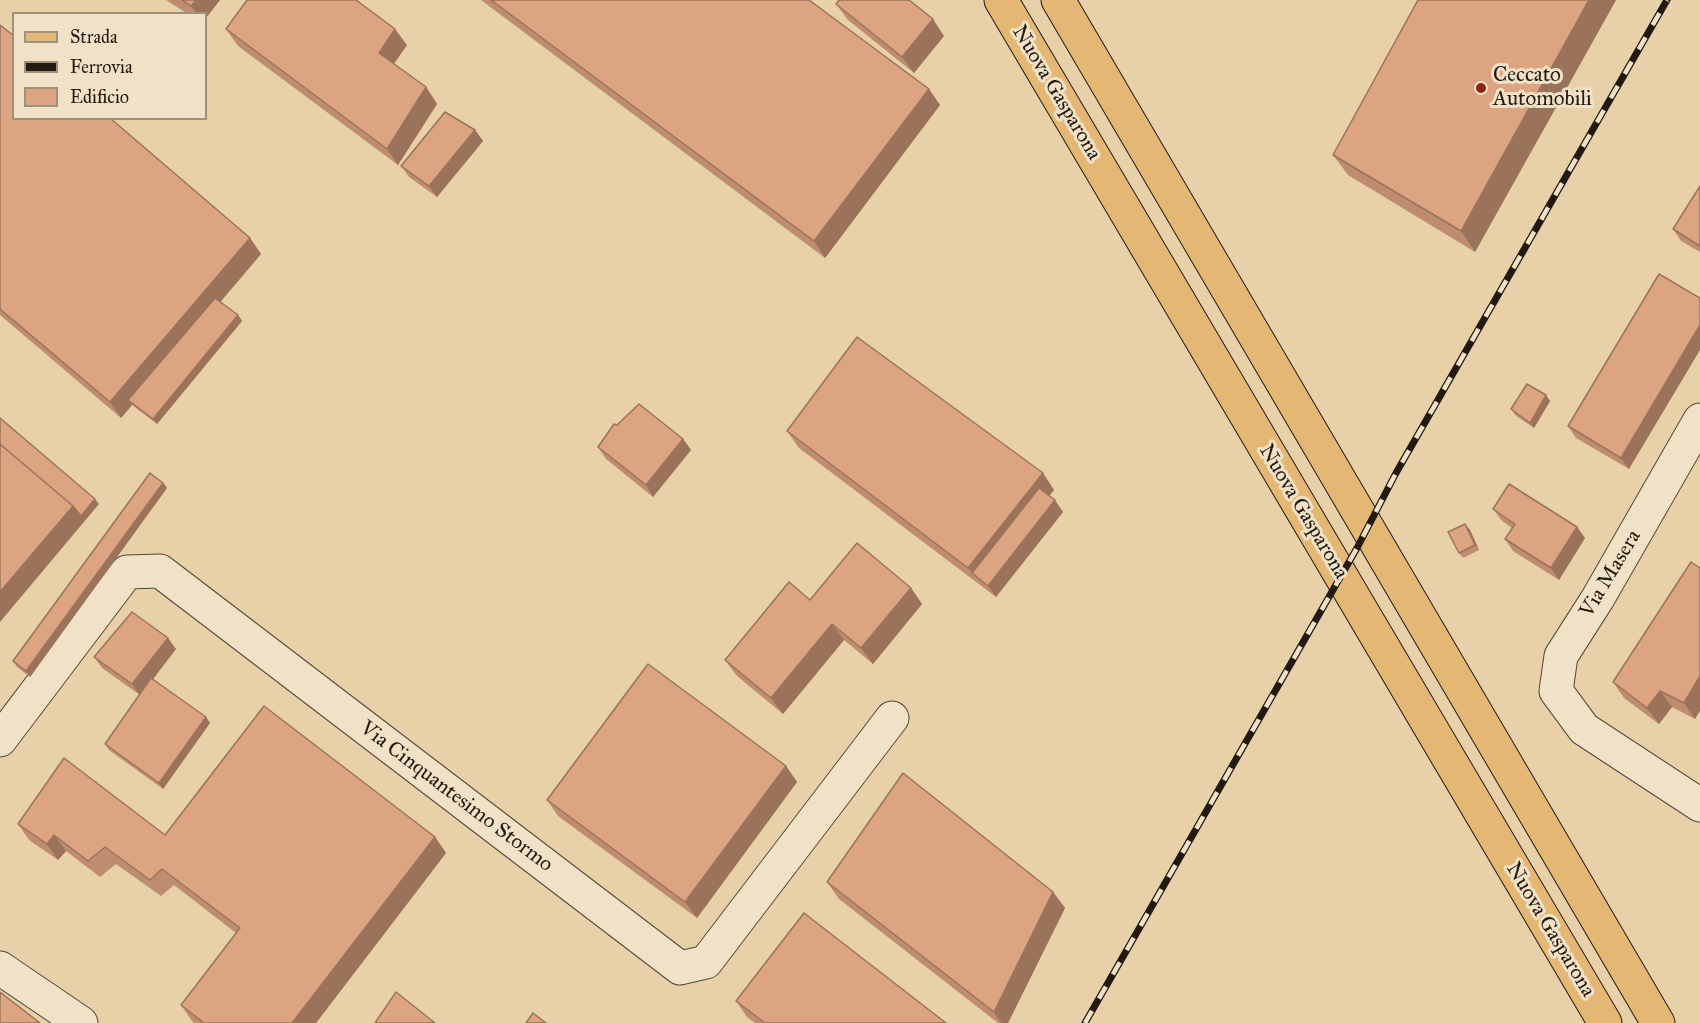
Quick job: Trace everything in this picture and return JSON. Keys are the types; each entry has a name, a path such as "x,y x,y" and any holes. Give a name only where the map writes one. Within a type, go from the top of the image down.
{"main road":[{"name":"Nuova Gasparona","path":"1001,0 1605,1023"},
{"path":"1058,0 1658,1023"}],"street":[{"name":"Via Masera","path":"1700,420 1598,598 1561,656 1556,691 1584,729 1700,805"},
{"name":"Via Cinquantesimo Stormo","path":"0,740 127,572 160,571 680,968 706,962 892,718"},
{"path":"0,968 81,1023"}],"building":[{"path":"182,0 196,0 191,6"},
{"path":"247,0 356,0 395,29 379,53 426,87 387,149 226,29"},
{"path":"491,0 809,0 929,89 814,241"},
{"path":"839,0 909,0 933,19 902,57 836,4"},
{"name":"Ceccato Automobili","path":"1418,0 1589,0 1461,231 1333,155"},
{"path":"0,25 12,34 12,120 112,120 250,238 110,402 0,309"},
{"path":"445,112 475,130 429,186 401,166"},
{"path":"1700,186 1700,246 1673,229"},
{"path":"1659,274 1700,298 1700,325 1621,458 1568,426"},
{"path":"215,298 238,315 153,419 128,400"},
{"path":"857,337 1043,473 968,568 787,431"},
{"path":"1527,384 1546,395 1530,423 1511,409"},
{"path":"639,404 683,439 646,485 598,447 614,424 617,425"},
{"path":"0,418 95,499 81,516 73,506 0,444"},
{"path":"0,444 73,506 0,592"},
{"path":"150,473 163,483 26,671 13,661"},
{"path":"1509,484 1577,527 1551,568 1505,539 1515,524 1493,509"},
{"path":"1039,488 1055,500 988,586 972,573"},
{"path":"1465,524 1475,545 1459,553 1448,532"},
{"path":"857,543 911,588 861,648 832,624 771,698 725,660 789,582 810,600"},
{"path":"1691,562 1700,568 1700,676 1684,703 1660,691 1647,708 1613,682"},
{"path":"132,612 168,638 132,684 94,657"},
{"path":"648,664 786,766 685,902 547,800"},
{"path":"151,678 206,717 159,783 105,744"},
{"path":"264,706 435,837 292,1023 204,1023 181,1005 240,928 162,869 150,880 105,847 88,861 54,835 47,844 18,824 64,758 165,835"},
{"path":"903,773 1053,892 994,1012 827,882"},
{"path":"804,913 946,1023 765,1023 736,1001"},
{"path":"0,992 40,1023 0,1023"},
{"path":"396,992 435,1023 375,1023"},
{"path":"533,1013 546,1023 526,1023"}],"railway":[{"path":"1085,1023 1667,0"}],"place":[{"name":"Ceccato Automobili","path":"1481,88"}]}
